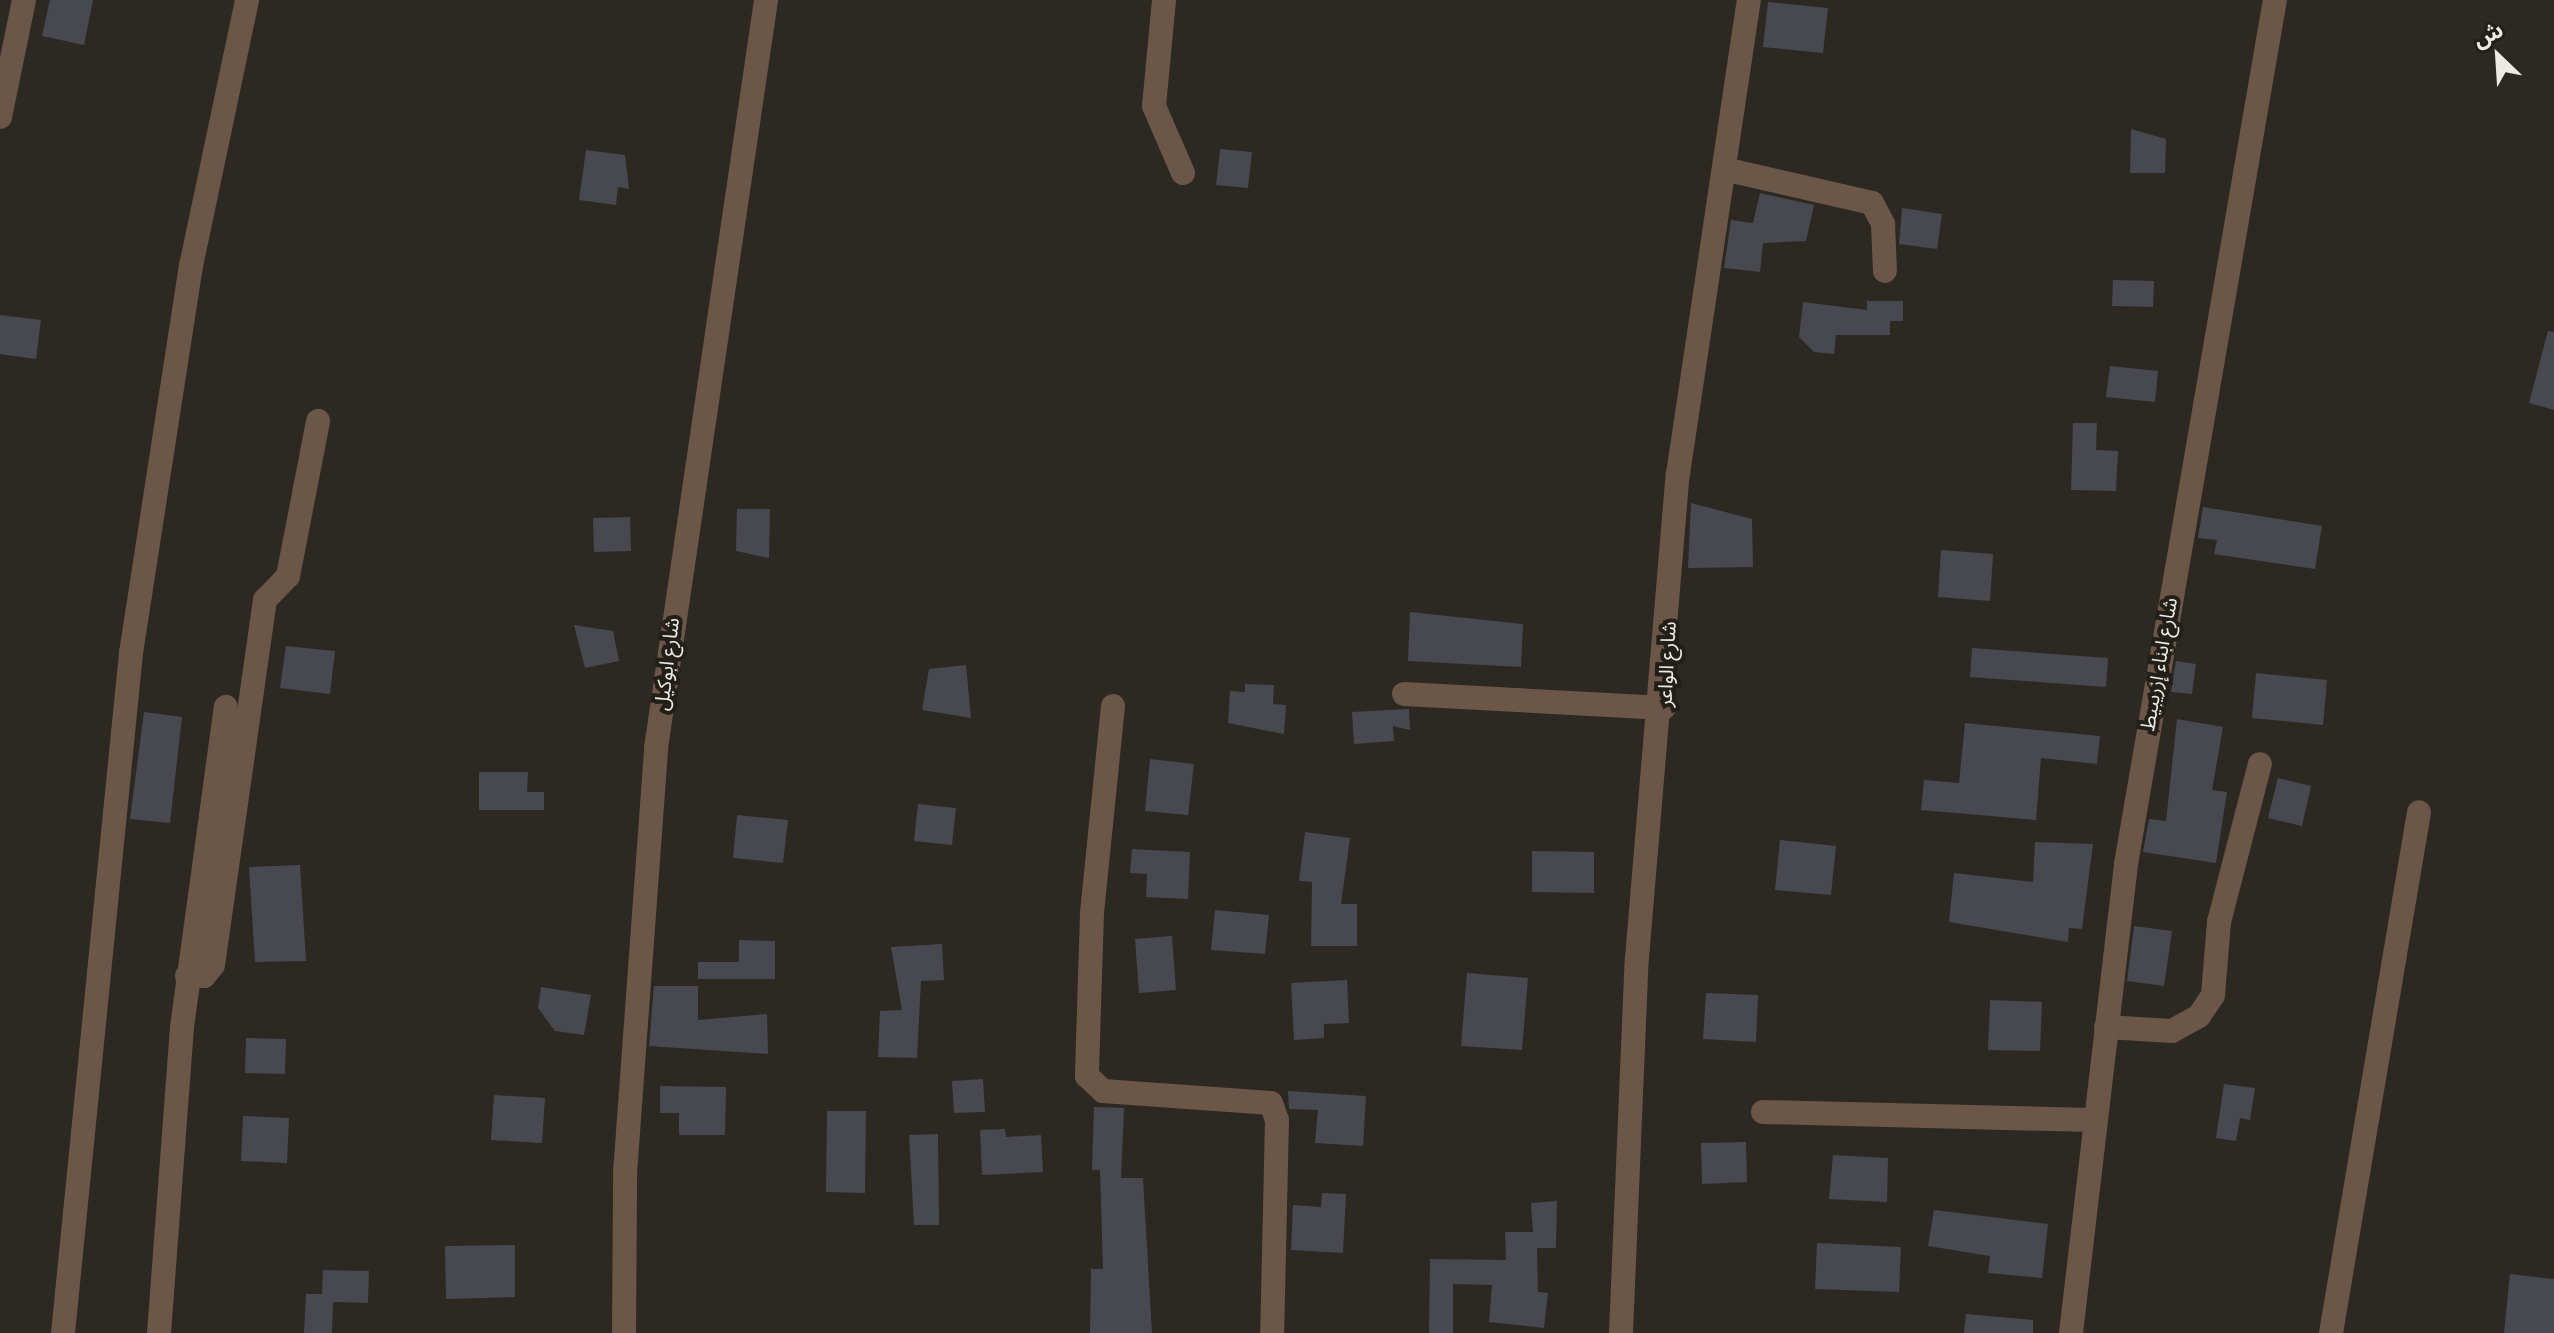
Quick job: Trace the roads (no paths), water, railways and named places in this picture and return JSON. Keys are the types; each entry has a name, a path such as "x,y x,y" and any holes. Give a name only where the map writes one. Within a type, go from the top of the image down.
{"street":[{"path":"0,117 24,0"},
{"path":"63,1333 131,653 191,266 247,0"},
{"name":"شارع ابوكيل","path":"624,1333 625,1173 656,748 766,0"},
{"path":"1164,0 1154,106 1183,173"},
{"name":"شارع الواعر","path":"1621,1333 1637,958 1664,708 1678,474 1749,0"},
{"name":"شارع ابناء إزريبيط","path":"2071,1333 2094,1120 2159,649 2275,0"},
{"path":"1724,169 1872,203 1883,224 1885,271"},
{"path":"187,976 204,976 213,965 265,600 288,576 318,421"},
{"path":"1404,694 1664,708"},
{"path":"1113,706 1092,913 1087,1076 1103,1091 1271,1103 1277,1120 1272,1333"},
{"path":"159,1333 187,976 226,707"},
{"path":"2106,1027 2172,1031 2199,1016 2213,995 2219,922 2260,764"},
{"path":"2331,1333 2419,812"},
{"path":"1763,1112 2094,1120"}]}
